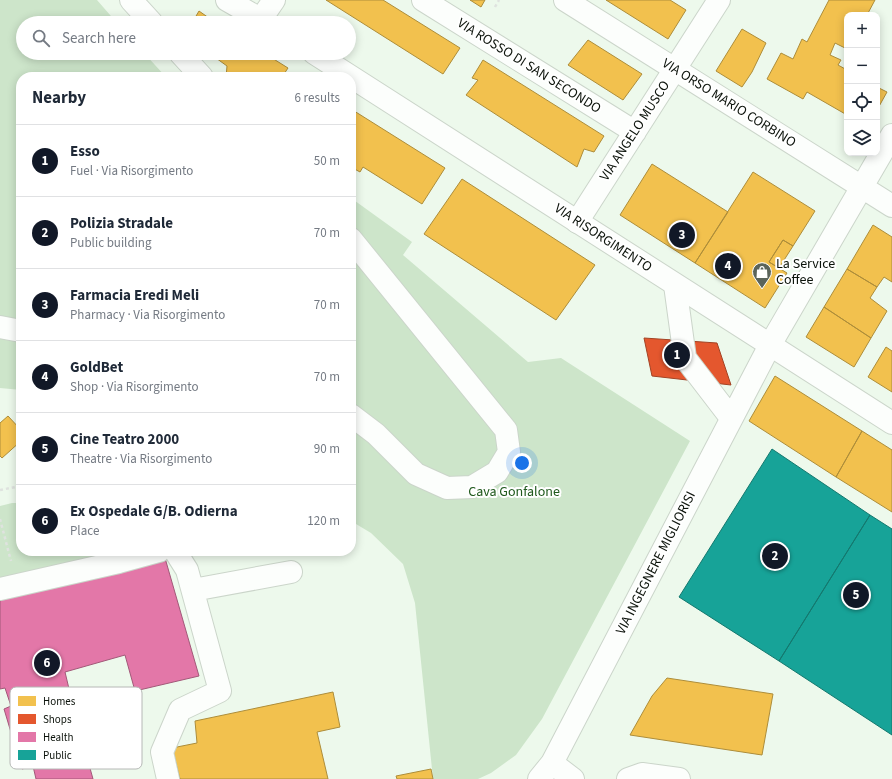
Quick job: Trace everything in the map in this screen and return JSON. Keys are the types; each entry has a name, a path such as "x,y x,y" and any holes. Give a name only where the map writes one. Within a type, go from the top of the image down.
{"street":[{"path":"131,0 146,16"},
{"path":"227,0 255,16"},
{"path":"266,16 274,0"},
{"name":"VIA ROSSO DI SAN SECONDO","path":"423,0 635,132"},
{"name":"VIA ORSO MARIO CORBINO","path":"565,0 892,206"},
{"name":"VIA ANGELO MUSCO","path":"577,222 719,0"},
{"path":"186,60 197,72"},
{"name":"VIA RISORGIMENTO","path":"325,60 344,72"},
{"name":"VIA RISORGIMENTO","path":"356,80 892,423"},
{"name":"VIA INGEGNERE MIGLIORISI","path":"546,771 770,345 892,135"},
{"path":"356,245 506,430 509,452 497,472 472,487 447,488 416,474 376,434 356,419"},
{"path":"675,285 685,358 731,418"},
{"path":"0,328 16,330"},
{"path":"9,587 138,556"},
{"path":"168,779 162,752 180,710 220,691 187,570 178,556"},
{"path":"193,590 291,572"},
{"path":"546,771 573,779"},
{"path":"628,779 642,774 679,779"}],"path":[{"path":"495,7 499,0"},
{"path":"0,490 16,487"},
{"path":"0,519 9,587"}],"green space":[{"path":"0,0 97,0 111,16 16,16 16,60 150,60 161,72 16,72 16,390 0,388"},
{"name":"Cava Gonfalone","path":"356,202 412,242 403,255 528,362 561,358 690,441 542,719 516,755 491,773 478,779 433,779 415,603 403,564 371,533 356,524"},
{"path":"16,503 16,556 108,556 0,581 0,506"}],"building: Homes":[{"path":"326,0 383,0 460,48 443,74 356,19 356,16 351,16"},
{"path":"470,0 485,0 481,7"},
{"path":"606,0 670,0 686,10 668,39"},
{"path":"829,0 875,0 869,12 844,12 844,48 835,43 830,55 841,60 838,65 844,68 844,113 807,92 803,99 767,79 781,53 793,59 802,39 807,42"},
{"path":"199,11 206,16 196,16"},
{"path":"742,29 766,43 752,72 742,87 716,71"},
{"path":"588,40 642,74 623,100 568,65"},
{"path":"219,60 275,60 288,68 285,72 226,72 227,66"},
{"path":"483,60 604,136 594,152 584,149 577,167 466,95 478,80 472,78"},
{"path":"880,88 887,92 880,105"},
{"path":"356,112 445,168 422,204 363,167 360,172 356,170"},
{"path":"652,164 728,212 695,263 620,215"},
{"path":"753,172 815,211 793,246 783,240 769,262 787,273 765,308 695,263"},
{"path":"462,179 595,265 556,320 424,234"},
{"path":"873,225 892,237 892,282 884,277 877,287 847,269"},
{"path":"783,240 793,246 779,268 769,262"},
{"path":"847,269 877,287 870,298 887,311 871,338 824,307"},
{"path":"824,307 871,338 854,367 806,337"},
{"path":"886,347 892,351 892,392 868,377"},
{"path":"775,376 862,431 836,477 749,421"},
{"path":"8,416 16,425 16,445 2,458 0,456 0,423"},
{"path":"862,431 892,450 892,512 836,477"},
{"path":"667,678 773,694 762,755 630,735 652,696"},
{"path":"333,692 340,727 317,732 328,779 180,779 172,748 197,743 195,721"},
{"path":"431,769 433,779 397,779 396,776"}],"building: Shops":[{"path":"644,338 717,343 731,385 652,376"}],"building: Health":[{"path":"165,558 199,676 142,689 142,687 134,687 125,655 65,672 69,687 10,687 10,703 5,688 0,689 0,598"},
{"path":"10,706 10,729 4,709"},
{"path":"34,769 90,769 93,779 36,779"}],"building: Public":[{"path":"772,449 870,515 779,661 679,597"},
{"path":"870,515 892,529 892,735 779,661"}],"place":[{"name":"Farmacia Eredi Meli","path":"682,235"},
{"name":"GoldBet","path":"728,266"},
{"name":"La Service Coffee","path":"762,289"},
{"name":"Esso","path":"677,355"},
{"name":"Polizia Stradale","path":"775,556"},
{"name":"Cine Teatro 2000","path":"856,595"},
{"name":"Ex Ospedale G/B. Odierna","path":"47,663"}]}
